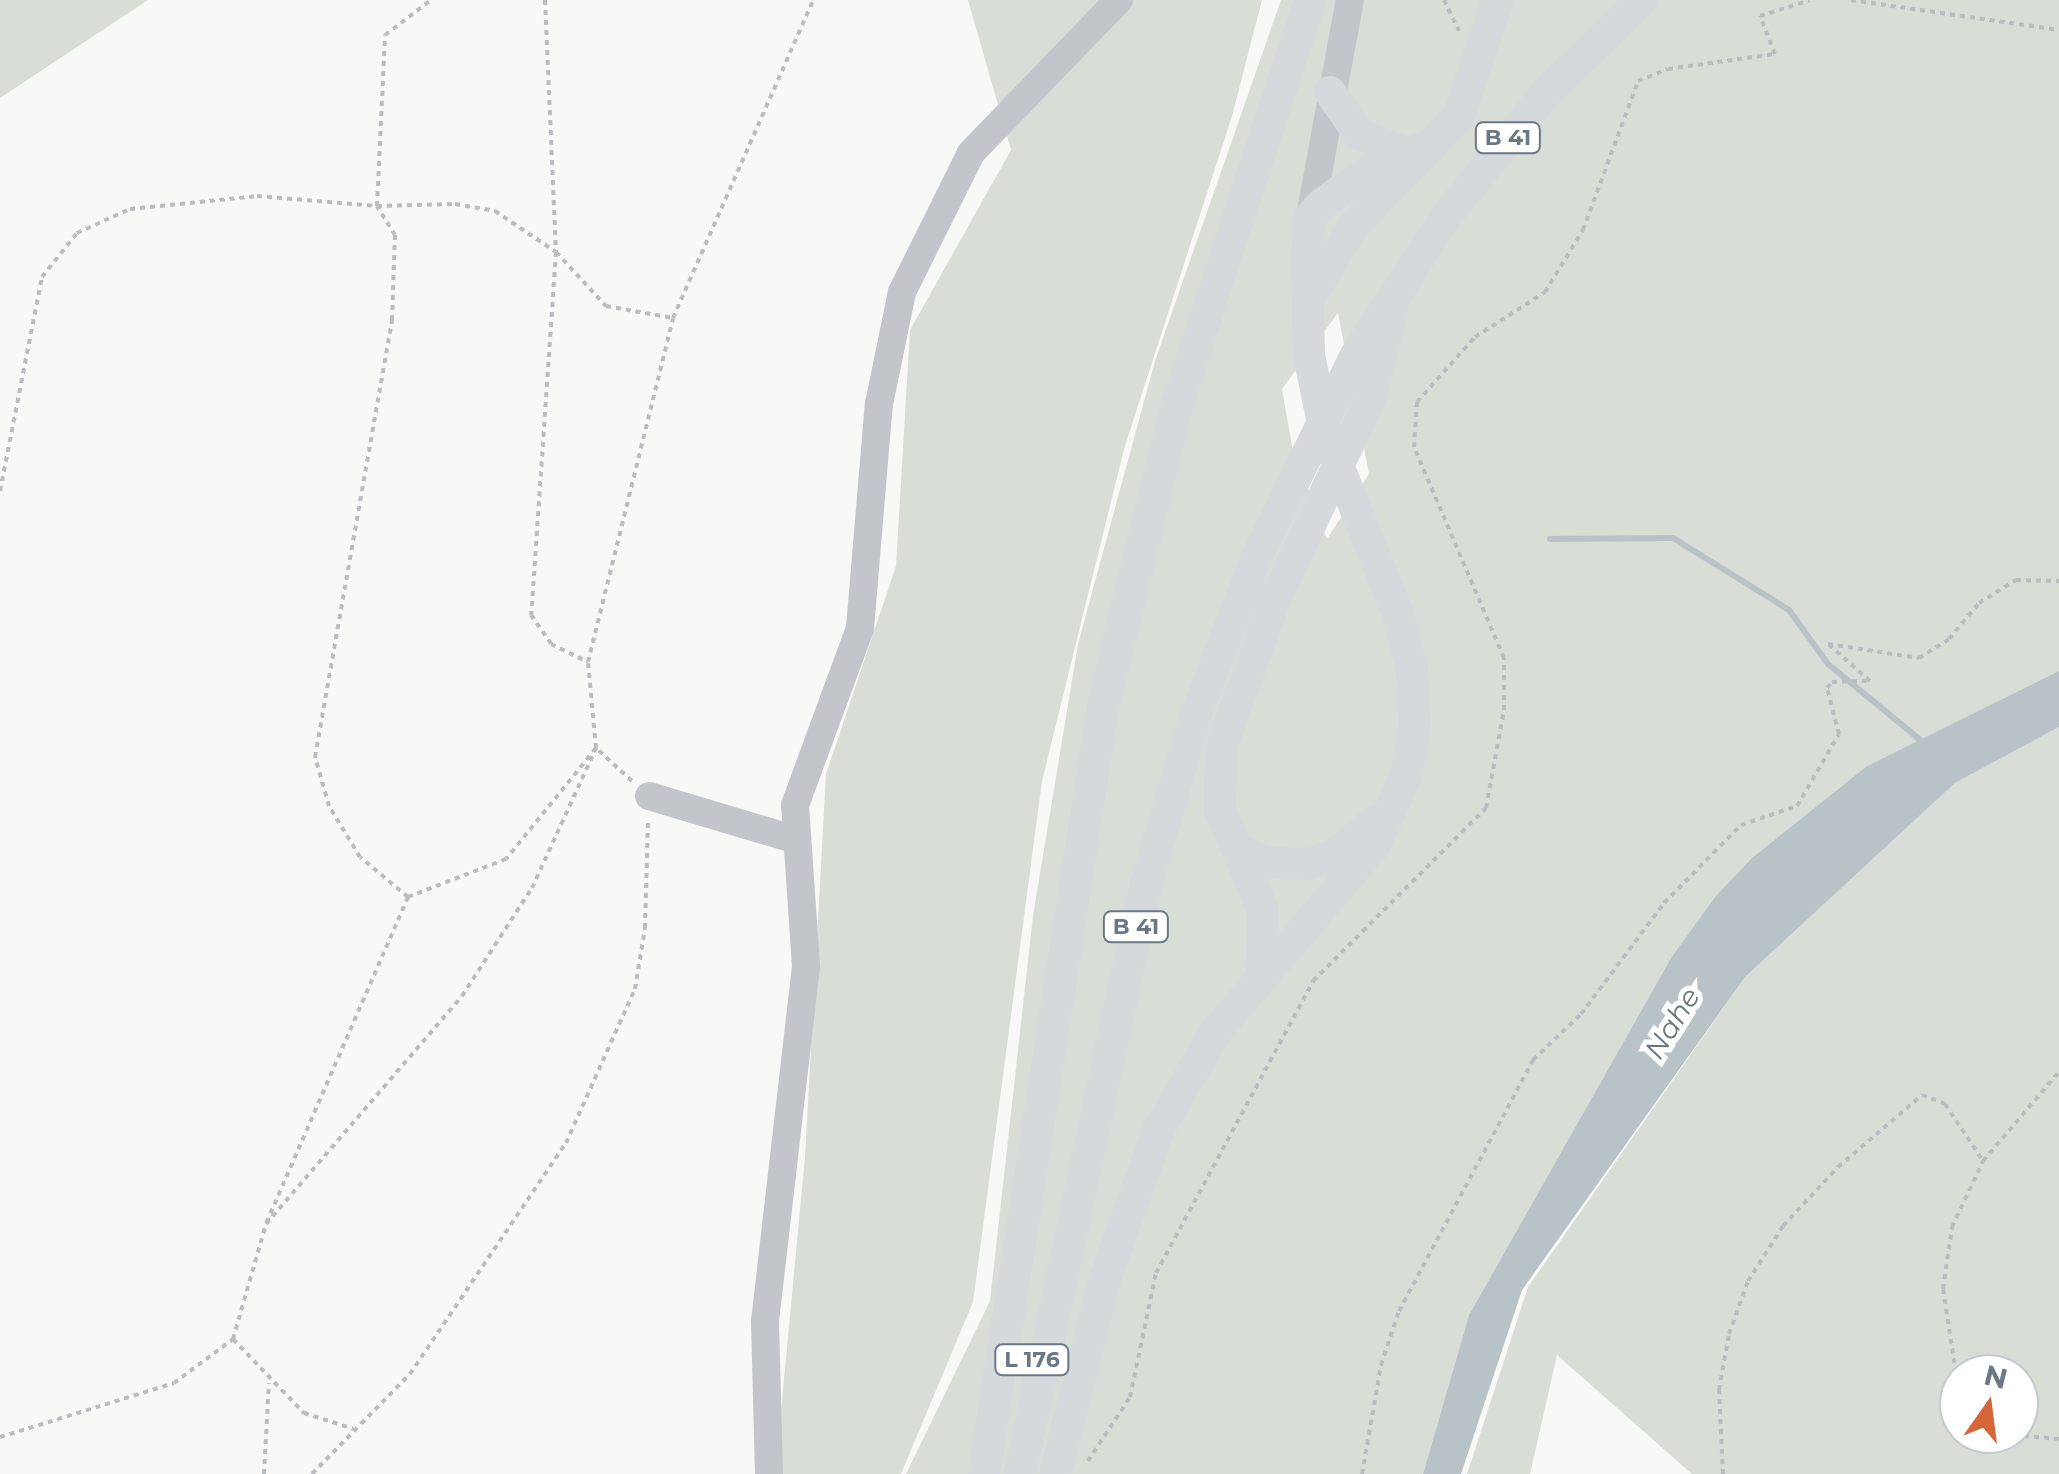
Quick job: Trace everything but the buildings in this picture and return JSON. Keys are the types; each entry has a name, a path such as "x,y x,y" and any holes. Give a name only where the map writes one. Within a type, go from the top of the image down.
{"main road":[{"path":"984,1474 1104,700 1177,405 1310,0"},
{"path":"1306,306 1354,225 1464,104 1498,0"},
{"name":"B 41","path":"1020,1474 1071,1246 1118,1001 1197,712 1312,434 1393,293 1492,156 1642,0"},
{"path":"1330,92 1359,134 1420,148"},
{"path":"1310,217 1358,175 1420,148"},
{"name":"L 176","path":"1055,1474 1106,1276 1144,1163 1195,1064 1262,975 1357,869 1397,803 1412,750 1412,670 1396,612 1324,433 1309,356 1306,306 1310,217"},
{"path":"1262,975 1263,910 1220,809 1221,747 1283,580 1370,398 1393,293"},
{"path":"1238,849 1268,863 1311,864 1338,853 1397,803"},
{"name":"L 176","path":"993,1474 1071,1246"}],"street":[{"path":"769,1474 765,1321 806,966 793,840 802,780 860,628 880,404 902,292 918,250 962,168 996,122 1119,0"},
{"path":"1310,217 1350,0"},
{"path":"649,796 793,840"}],"path":[{"path":"408,897 360,856 329,806 315,757 392,320 395,235 377,206 385,35 431,0"},
{"path":"545,0 556,252 531,615 550,644 588,662"},
{"path":"266,1224 462,996 532,888 596,748 588,662 673,318 813,0"},
{"path":"1741,60 1775,54 1760,16 1810,0"},
{"path":"1851,0 2059,30"},
{"path":"0,491 42,276 78,233 130,209 257,196 377,206 455,204 495,211 556,252 606,306 673,318"},
{"path":"1362,1474 1380,1365 1400,1311 1533,1060 1581,1014 1664,903 1741,825 1797,806 1839,734 1827,688 1832,682 1870,681 1831,640 1919,658 1949,639 1979,603 2016,580 2059,581"},
{"path":"0,1437 174,1383 233,1339 266,1224 408,897 506,859 596,748"},
{"path":"312,1474 410,1374 530,1204 612,1050 636,989 646,928 649,796 596,748"},
{"path":"1950,1354 1945,1330 1945,1260 1952,1227 1982,1161 2059,1072"},
{"path":"1723,1474 1723,1361 1748,1281 1806,1199 1916,1098 1930,1095 1945,1104 1982,1161"},
{"path":"233,1339 270,1383 304,1413 355,1429"},
{"path":"264,1474 270,1383"}],"shaded area":[{"path":"0,0 148,0 0,98"},
{"path":"968,0 1262,0 1232,116 1124,449 1042,781 973,1302 901,1474 775,1474 805,1157 826,774 896,566 910,330 1011,150"},
{"path":"1281,0 2059,0 2059,671 1867,766 1753,857 1671,958 1469,1315 1423,1474 906,1474 990,1301 1033,916 1078,644 1155,361","holes":["1338,313 1369,474 1327,539 1292,446 1282,389"]},
{"path":"2059,727 2059,1474 1692,1474 1557,1355 1530,1474 1467,1474 1528,1287 1745,977 1955,783"}],"water":[{"name":"Nahe","path":"2059,671 2059,727 1955,783 1745,977 1522,1290 1461,1474 1423,1474 1469,1315 1671,958 1716,896 1753,857 1867,766"}],"waterway":[{"path":"1550,539 1673,538 1789,610 1828,664 1923,742"}]}
